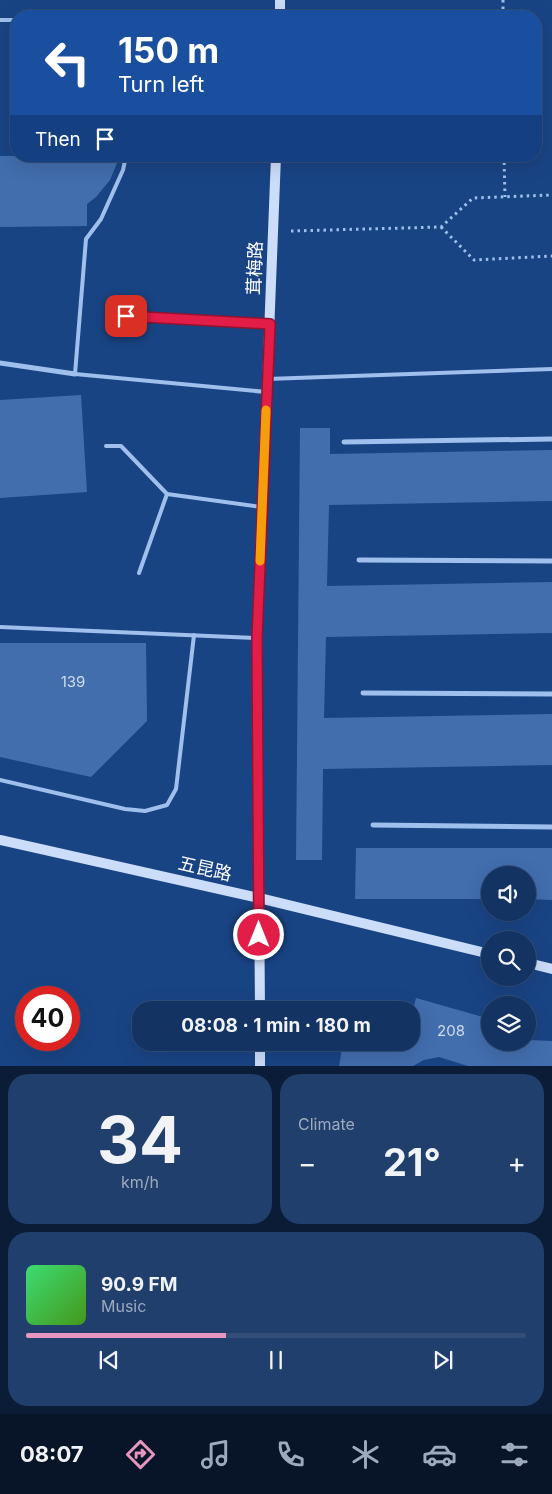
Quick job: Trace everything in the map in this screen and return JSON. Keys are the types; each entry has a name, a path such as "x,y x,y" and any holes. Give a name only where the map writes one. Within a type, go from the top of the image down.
{"street":[{"name":"茸梅路","path":"260,1001 257,638 276,162"},
{"path":"0,363 75,374"},
{"path":"344,442 552,439"},
{"path":"359,560 552,561"},
{"path":"363,693 552,694"},
{"path":"373,825 552,827"},
{"name":"五昆路","path":"0,840 259,898 481,952"},
{"path":"536,965 552,969"},
{"path":"260,1051 260,1066"}],"lane":[{"path":"124,162 123,170 101,219 86,239 75,374 267,392"},
{"path":"126,316 270,324"},
{"path":"267,379 552,369"},
{"path":"106,446 121,446 167,494 262,507"},
{"path":"139,573 167,494"},
{"path":"0,627 257,638"},
{"path":"0,780 125,809 146,811 167,805 176,789 194,636"}],"path":[{"path":"504,162 505,197"},
{"path":"273,231 440,227 473,198 552,194"},
{"path":"440,227 474,260 552,256"}],"building":[{"path":"0,156 10,156 10,162 118,162 110,180 96,197 87,204 87,226 0,227"},
{"path":"81,395 87,492 0,498 0,400"},
{"path":"300,428 330,428 330,454 552,450 552,501 329,505 327,586 552,582 552,633 326,637 324,718 552,714 552,765 323,769 322,860 296,860"},
{"path":"0,643 146,643 147,721 91,777 0,757"},
{"path":"356,848 552,848 552,900 536,899 536,866 481,866 481,899 355,899"},
{"path":"416,998 481,1016 481,1051 536,1051 536,1040 552,1041 552,1066 468,1066 439,1057 424,1060 413,1066 339,1066 342,1051 420,1051 420,1001 415,1001"}],"slow traffic":[{"path":"260,561 266,410"}],"route":[{"path":"126,316 270,324 257,638 259,935"}]}
